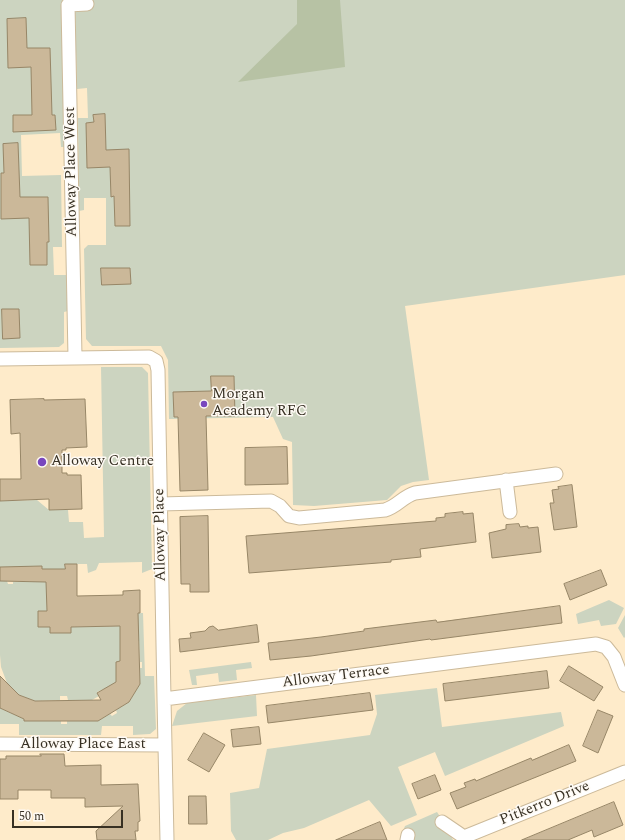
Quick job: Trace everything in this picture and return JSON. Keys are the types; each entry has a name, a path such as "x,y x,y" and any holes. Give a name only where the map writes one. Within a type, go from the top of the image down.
{"street":[{"name":"Alloway Place West","path":"76,357 68,5 87,4"},
{"name":"Alloway Place","path":"0,359 149,357 156,361 158,370 164,699"},
{"path":"161,504 271,501 280,506 289,516 299,518 386,510 393,508 406,496 415,493 556,474"},
{"path":"506,480 510,512"},
{"name":"Alloway Terrace","path":"164,699 596,644 606,647 614,657 625,685"},
{"path":"164,699 167,840"},
{"name":"Alloway Place East","path":"0,744 165,745"},
{"name":"Pitkerro Drive","path":"442,822 464,839 625,772"}],"green space":[{"path":"0,0 62,0 65,147 61,147 60,133 21,135 22,176 61,175 62,247 53,247 54,275 67,275 68,311 64,312 64,343 59,347 0,348"},
{"path":"87,0 625,0 625,275 405,306 429,480 413,482 401,486 387,500 314,506 293,505 292,442 283,439 273,417 169,419 168,360 161,346 92,346 86,339 84,249 88,245 106,245 106,198 84,198 84,210 79,211 78,118 88,118 87,88 77,89 75,11 88,11"},
{"path":"297,0 340,0 345,67 238,82 297,24"},
{"path":"101,367 142,367 148,373 152,569 142,573 142,562 99,563 96,570 88,573 87,564 65,564 65,569 60,569 47,611 38,611 38,627 48,627 50,623 50,633 71,633 71,627 121,626 138,628 138,613 143,613 145,676 154,676 156,729 150,734 133,735 133,726 102,726 101,735 19,735 19,724 0,724 0,704 3,707 2,709 24,719 24,721 61,721 61,724 67,724 67,721 98,721 110,714 112,716 117,713 116,710 129,702 140,684 140,668 142,668 142,662 140,662 139,641 120,641 120,661 116,662 116,669 120,669 120,678 106,692 104,689 97,692 99,696 92,700 68,700 67,696 60,696 60,700 35,701 19,695 7,683 1,667 0,581 7,581 8,584 13,584 13,582 30,582 42,566 0,567 0,501 37,500 49,510 68,510 69,522 83,522 84,538 104,537"},
{"path":"609,600 624,608 616,624 601,626 599,620 578,624 576,614"},
{"path":"625,615 625,637 624,638 618,628"},
{"path":"251,662 252,668 236,670 237,680 219,682 218,673 196,676 197,685 192,685 189,670"},
{"path":"437,688 442,727 561,712 564,726 445,776 435,752 398,767 417,815 391,826 369,800 304,828 283,833 268,840 236,840 231,831 230,793 259,788 267,749 370,735 377,714 375,695"},
{"path":"256,695 257,716 172,726 177,711 187,703"},
{"path":"437,812 441,818 438,826 451,836 453,840 413,840 403,831 405,826"}],"building":[{"path":"26,18 27,48 50,48 52,115 55,115 56,130 13,132 13,115 32,115 31,67 8,68 7,19"},
{"path":"105,114 106,150 129,149 130,226 115,226 114,196 111,197 110,167 87,168 86,123 94,122 93,115"},
{"path":"18,143 20,197 48,197 49,242 47,242 47,265 30,265 29,218 1,219 1,173 4,173 3,144"},
{"path":"101,268 130,268 131,284 102,285"},
{"path":"2,309 19,309 20,338 3,339"},
{"path":"211,376 234,376 235,416 206,416 208,490 180,491 178,417 174,417 173,392 211,391"},
{"name":"Alloway Centre","path":"85,399 87,447 66,448 66,450 62,450 62,473 67,473 67,475 81,475 82,509 49,510 49,499 0,501 0,479 21,479 20,433 11,434 10,400"},
{"path":"287,447 288,484 245,485 245,448"},
{"path":"572,485 577,527 554,530 550,503 554,503 552,490 559,489 558,487"},
{"path":"463,512 463,514 473,513 476,542 420,549 421,557 391,560 391,562 249,573 246,536 436,521 436,518 445,517 445,514"},
{"path":"208,516 209,592 190,592 190,584 181,584 180,517"},
{"path":"519,524 520,527 538,527 541,552 492,558 489,533 506,529 506,525"},
{"path":"65,564 77,564 77,596 123,595 123,591 140,590 140,613 138,613 140,684 129,702 98,721 24,721 24,719 0,708 0,676 19,695 35,701 101,700 97,693 116,682 116,662 120,661 120,626 71,627 71,633 50,633 50,627 38,627 38,611 47,611 46,582 0,581 0,567 42,566 42,569 65,569"},
{"path":"601,570 607,585 570,600 564,584"},
{"path":"560,606 562,623 270,660 268,643 364,631 364,629 436,620 437,622"},
{"path":"257,625 259,642 180,652 179,639 191,638 190,633 205,631 209,627 213,626 218,630"},
{"path":"569,666 603,687 594,701 560,681"},
{"path":"547,671 549,688 445,701 443,684"},
{"path":"370,693 373,710 268,723 266,706"},
{"path":"598,710 613,716 598,753 583,746"},
{"path":"259,727 261,744 233,747 231,730"},
{"path":"204,733 225,745 209,772 188,760"},
{"path":"569,745 576,761 457,809 450,793 466,787 464,783 475,779 476,781 531,758 532,760"},
{"path":"40,754 64,754 65,766 101,765 101,785 138,784 140,821 138,822 138,831 135,831 136,840 97,840 96,831 123,806 85,807 85,798 51,798 51,790 18,790 18,799 0,799 0,759 6,759 6,756 41,756"},
{"path":"435,775 441,790 418,799 412,784"},
{"path":"189,796 206,796 207,824 189,824"},
{"path":"614,802 623,825 594,837 592,830 568,840 522,840"},
{"path":"380,822 387,840 336,840"}],"place":[{"name":"Morgan Academy RFC","path":"204,404"},
{"name":"Alloway Centre","path":"42,462"}]}
